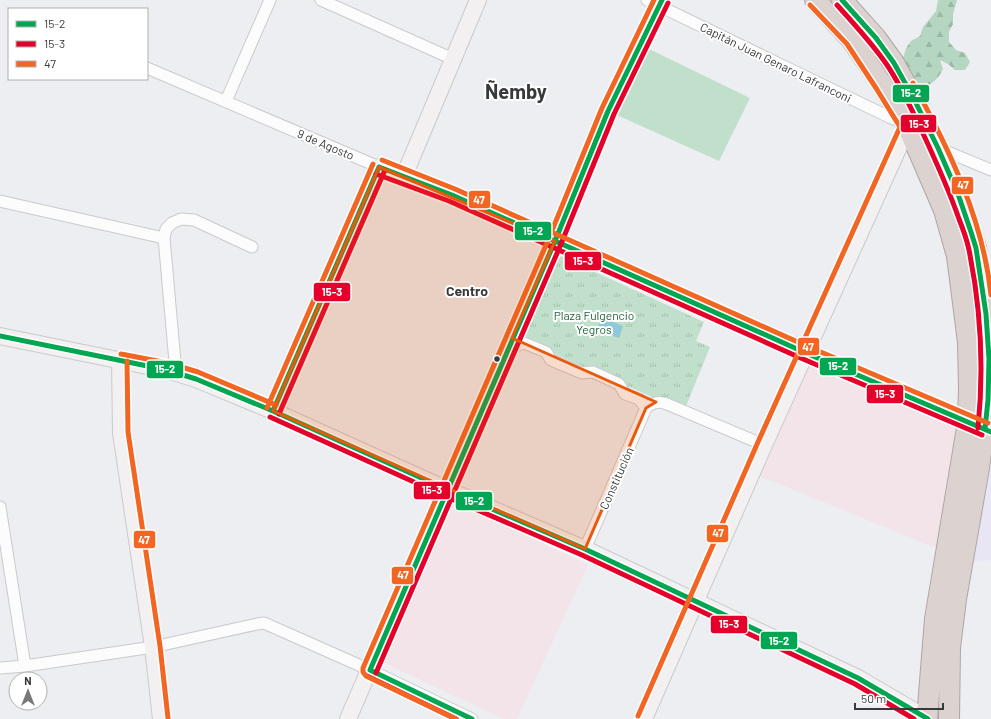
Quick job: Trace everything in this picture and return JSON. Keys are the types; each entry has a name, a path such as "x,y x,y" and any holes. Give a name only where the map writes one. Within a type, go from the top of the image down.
{"highway":[{"path":"815,0 852,40 882,84 907,125 944,210 956,256 968,342 968,422 935,619 928,719"},
{"path":"842,0 876,38 894,63 914,99 938,148 958,194 976,248 986,314 990,358 988,400 985,429 956,600 950,648 949,719"}],"street":[{"path":"226,101 270,0"},
{"path":"321,0 453,59"},
{"path":"404,176 478,0"},
{"path":"348,719 555,241 608,112 656,2"},
{"name":"Capitán Juan Genaro Lafranconi","path":"656,2 907,125"},
{"name":"9 de Agosto","path":"148,68 379,167 452,195 806,353 968,422"},
{"path":"644,719 764,445 907,125"},
{"path":"938,148 991,170"},
{"path":"273,411 379,167"},
{"path":"0,201 164,238"},
{"path":"176,373 164,238 166,229 181,219 194,220 252,247"},
{"path":"0,336 176,373 273,411 448,490 585,549 696,601 858,678 928,719"},
{"path":"511,340 644,394 651,405 667,404 764,445"},
{"path":"120,361 120,433 152,647 161,719"},
{"name":"Constitución","path":"585,549 651,405"},
{"path":"0,507 25,666"},
{"path":"0,668 25,666 152,647 264,623 370,670 472,719"}],"highlighted area":[{"path":"379,167 555,241 512,338 656,402 646,408 585,549 273,411"}],"shaded area":[{"path":"806,353 968,422 946,552 752,473"},
{"path":"991,468 991,560 971,562"},
{"path":"452,501 588,565 517,719 504,719 384,663"}],"green space":[{"path":"938,0 957,0 953,14 953,24 949,32 949,42 956,50 965,53 970,62 965,70 955,70 940,60 943,69 939,76 935,81 922,88 907,76 903,58 906,48 911,41 920,36 923,27 936,11"},
{"path":"643,46 750,98 719,161 608,111"},
{"name":"Plaza Fulgencio Yegros","path":"558,255 704,322 696,341 710,347 684,411 521,339"}],"water":[{"path":"602,317 623,326 619,338 597,329"}],"transit line":[{"name":"47","path":"456,719 366,676 363,672 363,668 549,238 602,108 654,0"},
{"name":"15-2","path":"472,719 370,670 555,241 608,111 662,0"},
{"name":"15-2","path":"842,0 876,38 894,63 914,99 938,148 958,194 971,232 976,248 986,314 989,359 988,400 985,429"},
{"name":"15-3","path":"376,673 561,244 614,114 668,3"},
{"name":"47","path":"638,716 758,442 900,127 847,44 810,5"},
{"name":"15-3","path":"837,5 875,49 901,87 941,172 965,234 973,272 979,317 981,384 978,428"},
{"name":"47","path":"913,83 951,159 972,212 987,267 991,295"},
{"name":"47","path":"382,160 455,189 809,347 988,423"},
{"name":"47","path":"267,408 373,164"},
{"name":"15-2","path":"379,167 452,195 806,353 991,432"},
{"name":"15-2","path":"273,411 379,167"},
{"name":"15-3","path":"279,414 385,170"},
{"name":"15-3","path":"376,174 449,201 803,359 982,435"},
{"name":"15-2","path":"0,336 167,370 196,379 273,411 448,490 585,549 858,678 928,719"},
{"name":"47","path":"121,354 168,363 198,372 276,405"},
{"name":"47","path":"127,361 128,432 160,646 168,718"},
{"name":"15-3","path":"270,417 445,496 582,555 855,684 914,719"},
{"name":"15-3","path":"367,676 456,719"}],"district":[{"name":"Ñemby","path":"516,91"},
{"name":"Centro","path":"467,290"}]}
